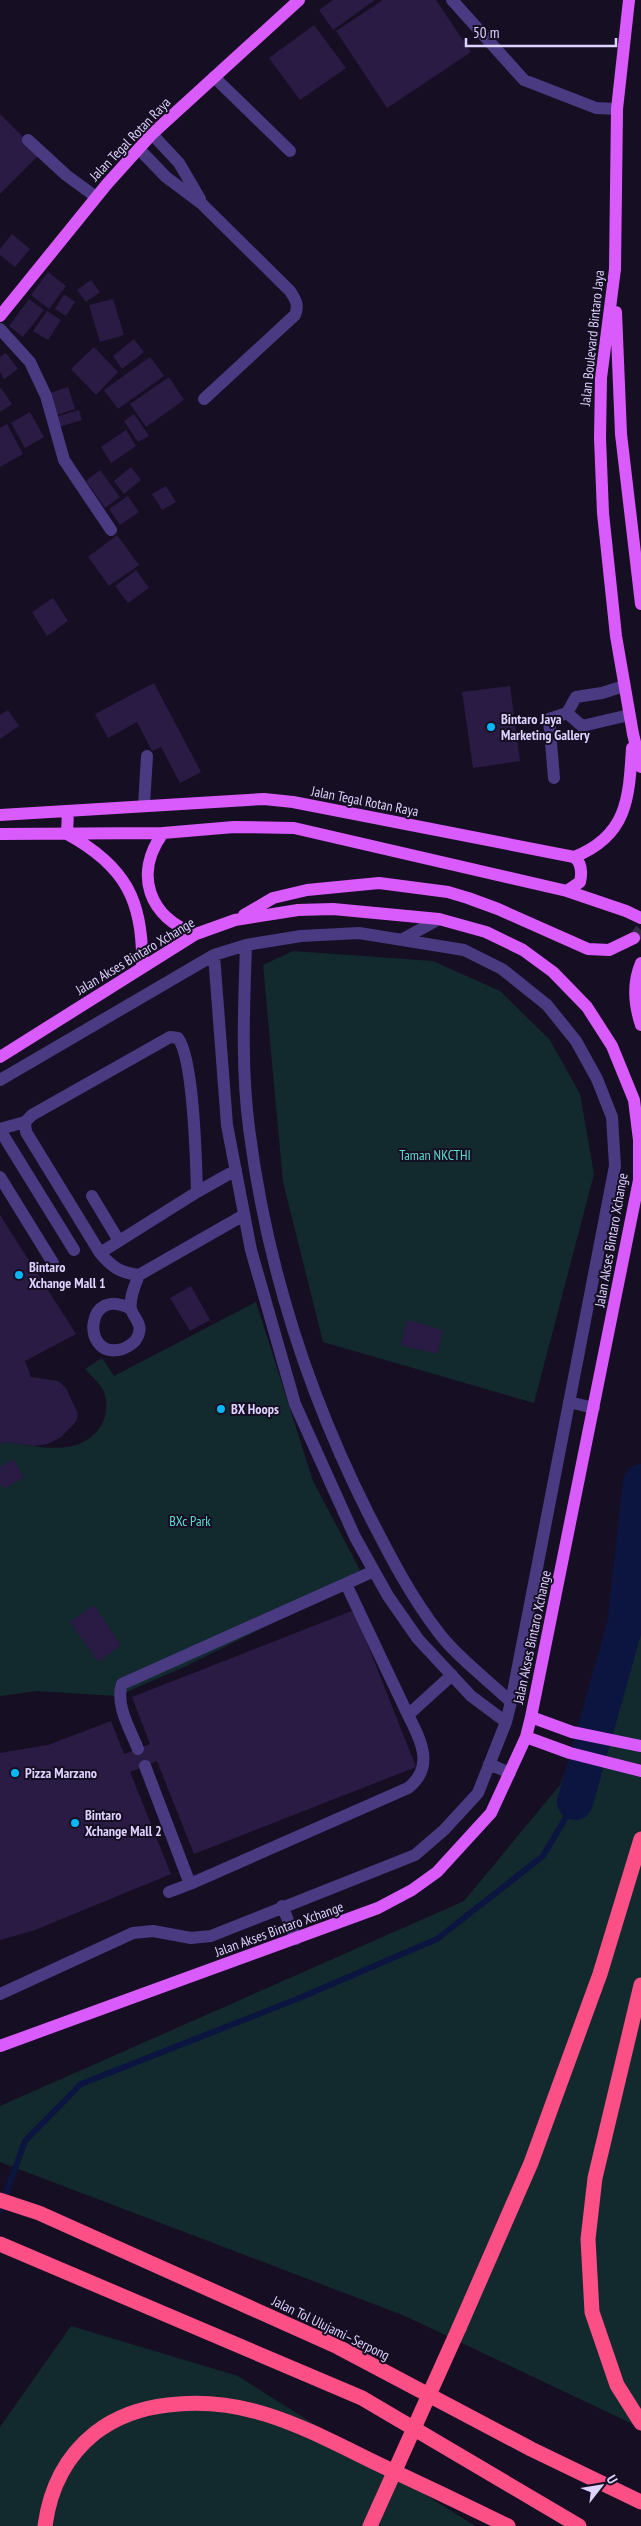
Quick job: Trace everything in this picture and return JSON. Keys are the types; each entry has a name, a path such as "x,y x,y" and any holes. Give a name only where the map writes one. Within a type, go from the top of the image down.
{"highway":[{"path":"370,2526 531,2163 600,1974 641,1839"},
{"path":"641,1985 595,2178 588,2240 592,2312 616,2385 641,2423"},
{"name":"Jalan Tol Ulujami–Serpong","path":"0,2200 39,2213 338,2347 531,2448 641,2502"},
{"path":"0,2244 362,2398 579,2526"},
{"path":"45,2526 49,2502 66,2463 81,2444 109,2422 144,2408 211,2402 249,2409 292,2422 508,2526"}],"main road":[{"name":"Jalan Boulevard Bintaro Jaya","path":"629,0 617,109 615,269 600,378 600,438 608,571 624,686 641,767"},
{"name":"Jalan Tegal Rotan Raya","path":"0,316 96,197 152,134 292,2"},
{"path":"615,269 621,434 641,604"},
{"path":"568,891 580,882 582,875 580,864 574,857 594,849 610,835 623,815 630,774 633,734"},
{"name":"Jalan Tegal Rotan Raya","path":"0,815 144,804 264,799 293,802 574,857"},
{"path":"67,834 68,811"},
{"path":"0,834 162,833 234,827 294,828 568,891 641,918"},
{"path":"162,833 149,858 148,886 160,912 170,922 196,934"},
{"path":"67,834 90,847 110,864 126,885 137,910 143,939 142,968"},
{"path":"235,920 273,898 307,890 379,883 448,892 468,898 498,909 588,949 609,950 634,938"},
{"name":"Jalan Akses Bintaro Xchange","path":"0,1058 196,934 235,920 298,910 333,909 439,919 486,932 523,950 553,972 587,1007 612,1046 634,1100 639,1140 640,1179 526,1738 491,1813 430,1876 412,1890 378,1908 0,2046"},
{"path":"641,963 634,989 634,1000 641,1025"},
{"name":"Jalan Akses Bintaro Xchange","path":"531,1716 572,1732 641,1746"},
{"path":"526,1738 570,1753 641,1771"}],"street":[{"path":"452,0 524,80 596,108 617,109"},
{"path":"214,77 290,150"},
{"path":"152,134 179,163 202,204"},
{"path":"28,140 66,175 96,197"},
{"path":"139,149 166,177 202,204 290,291 296,300 297,309 295,315 204,398"},
{"path":"0,329 30,362 46,396 64,460 110,530"},
{"path":"554,778 549,719 567,712 576,697 602,693 624,686"},
{"path":"567,712 582,726 629,715"},
{"path":"144,804 147,756"},
{"path":"403,939 439,919"},
{"path":"0,1080 214,955 246,945 301,936 359,933 403,939 464,950 502,969 547,1005 580,1049 597,1079 612,1117 615,1166 511,1702 506,1722 478,1793 444,1830 415,1856 370,1875 282,1906 211,1936 191,1938 153,1931 133,1933 0,1994"},
{"name":"Jalan Akses Bintaro Xchange","path":"246,945 243,1032 249,1127 270,1247 292,1328 316,1395 350,1477 401,1579 440,1635 511,1702"},
{"name":"Jalan Akses Bintaro Xchange","path":"214,955 227,1125 244,1215 258,1275 295,1404 355,1537 388,1596 418,1639 471,1696 506,1722"},
{"path":"74,1250 0,1130 26,1122 32,1115 170,1037 178,1038 183,1045 191,1092 197,1192"},
{"path":"26,1122 26,1132 100,1253 111,1266 124,1273 138,1275 244,1215"},
{"path":"100,1253 197,1192 236,1170"},
{"path":"0,1177 53,1263"},
{"path":"92,1196 119,1241"},
{"path":"131,1310 133,1290 138,1275"},
{"path":"569,1402 594,1408"},
{"path":"138,1749 122,1709 119,1694 122,1684 374,1571"},
{"path":"169,1892 408,1788 420,1779 424,1764 422,1748 346,1584"},
{"path":"408,1715 452,1675"},
{"path":"489,1764 510,1773"},
{"path":"145,1766 190,1884"},
{"path":"282,1906 296,1939"}],"green space":[{"name":"Taman NKCTHI","path":"293,951 433,961 500,991 550,1040 580,1094 594,1174 534,1403 323,1342 283,1182 263,965"},
{"name":"BXc Park","path":"256,1302 313,1481 360,1570 279,1620 182,1668 117,1696 37,1691 0,1696 0,1444 5,1442 59,1448 77,1445 86,1441 104,1420 106,1402 103,1389 85,1369 102,1358 114,1376"},
{"path":"641,1581 641,2428 405,2316 0,2162 0,2106 464,1901 560,1785"},
{"path":"71,2326 238,2376 475,2526 0,2526 0,2427"}],"building":[{"path":"333,0 375,0 333,30 319,10"},
{"path":"383,0 436,0 471,52 387,108 336,31"},
{"path":"314,25 346,68 300,100 269,58"},
{"path":"0,114 40,154 0,194"},
{"path":"12,234 30,249 15,267 0,255 0,249"},
{"path":"48,272 66,286 49,309 31,295"},
{"path":"91,280 100,292 86,302 77,290"},
{"path":"64,294 75,302 66,316 55,309"},
{"path":"29,299 44,310 23,337 9,326"},
{"path":"113,299 124,335 100,342 89,305"},
{"path":"47,311 61,320 48,340 33,331"},
{"path":"134,339 144,352 122,369 113,356"},
{"path":"94,347 118,372 96,395 71,369"},
{"path":"6,353 18,369 4,379 0,372 0,357"},
{"path":"150,357 164,376 118,409 104,390"},
{"path":"169,377 184,400 146,427 130,404"},
{"path":"68,387 75,409 57,415 50,393"},
{"path":"0,389 12,404 0,412"},
{"path":"79,410 82,420 59,427 56,417"},
{"path":"30,412 44,437 25,448 11,423"},
{"path":"134,414 149,436 138,442 124,421"},
{"path":"7,424 23,454 0,467 0,428"},
{"path":"126,430 136,446 111,463 101,447"},
{"path":"131,467 141,480 124,494 114,481"},
{"path":"100,470 120,497 105,508 86,481"},
{"path":"166,486 176,502 162,510 152,494"},
{"path":"128,496 139,512 120,525 109,509"},
{"path":"117,535 139,565 109,586 88,557"},
{"path":"136,570 149,588 128,603 115,586"},
{"path":"53,598 68,621 47,636 32,612"},
{"path":"154,683 201,772 180,783 161,747 152,751 137,722 108,738 95,714"},
{"name":"Bintaro Jaya Marketing Gallery","path":"510,686 520,761 473,768 462,692"},
{"path":"8,710 19,726 0,739 0,715"},
{"name":"Bintaro Xchange Mall 1","path":"0,1215 76,1334 25,1361 31,1377 58,1381 66,1388 78,1414 76,1422 61,1437 48,1444 35,1446 5,1442 0,1444"},
{"path":"191,1286 210,1320 190,1331 170,1298"},
{"path":"407,1320 443,1330 437,1354 401,1345"},
{"path":"13,1459 24,1477 4,1489 0,1483 0,1467"},
{"path":"94,1605 121,1645 98,1662 70,1622"},
{"path":"354,1610 416,1767 194,1854 157,1761 130,1772 171,1874 35,1930 0,1940 0,1753 48,1745 111,1721 124,1754 150,1744 132,1697"}],"waterway":[{"path":"575,1802 625,1625 641,1482"},
{"path":"0,2210 25,2141 81,2084 302,1997 437,1939 543,1856 575,1802"}],"tunnel":[{"path":"634,938 641,930"}],"place":[{"name":"Bintaro Jaya Marketing Gallery","path":"491,727"},
{"name":"Bintaro Xchange Mall 1","path":"19,1275"},
{"name":"BX Hoops","path":"221,1409"},
{"name":"Pizza Marzano","path":"15,1773"},
{"name":"Bintaro Xchange Mall 2","path":"75,1823"}]}
